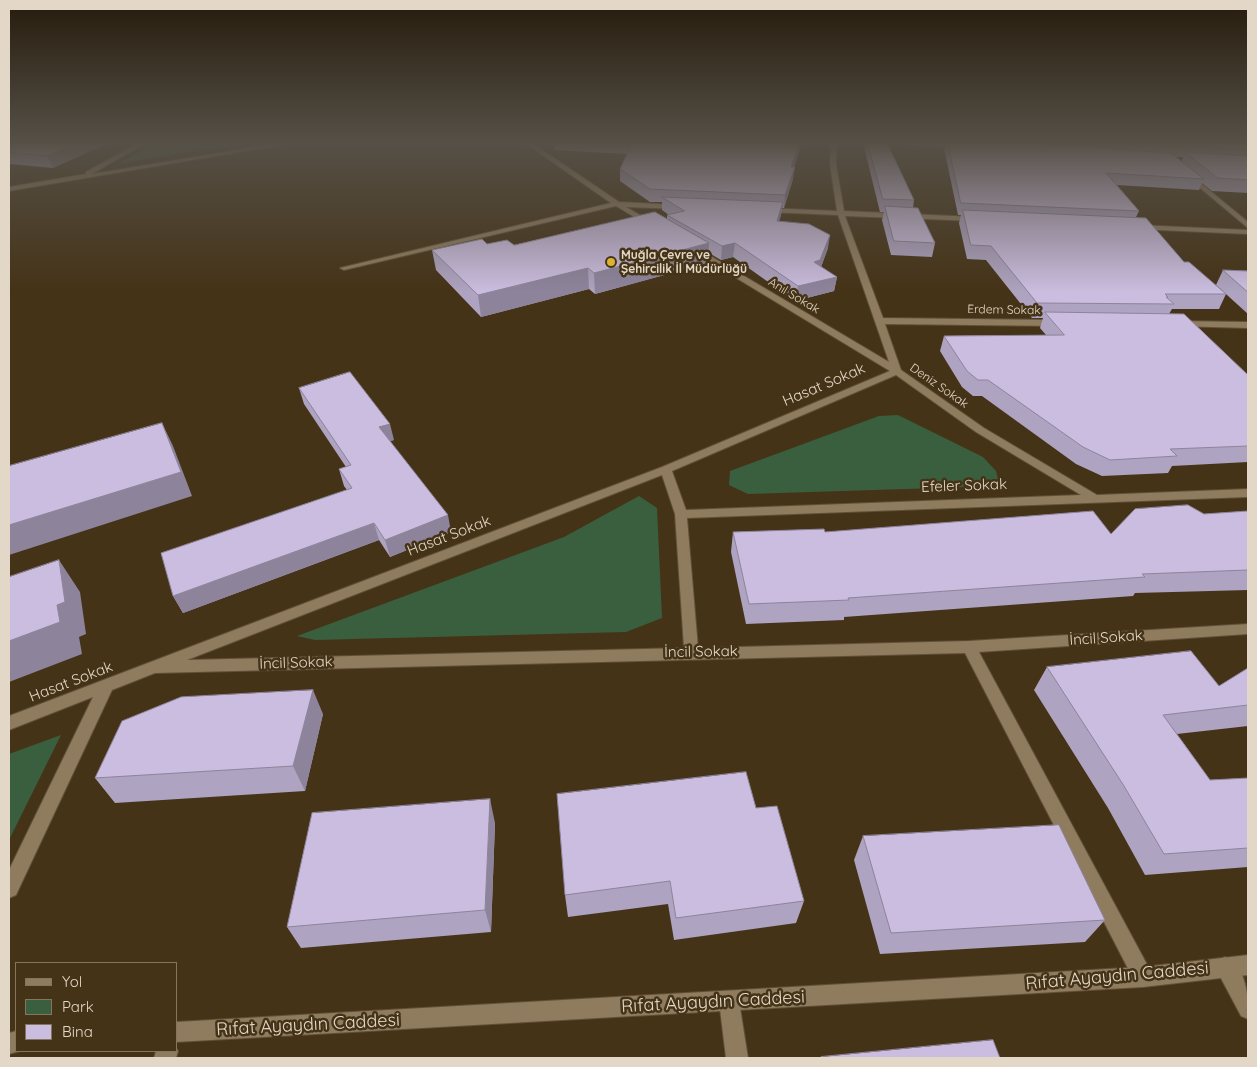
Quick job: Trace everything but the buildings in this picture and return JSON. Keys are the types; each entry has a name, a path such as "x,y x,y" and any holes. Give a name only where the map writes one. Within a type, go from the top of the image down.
{"street":[{"path":"601,193 659,230"},
{"name":"Deniz Sokak","path":"838,193 841,213 897,371 980,430 1094,498"},
{"path":"1209,193 1248,226"},
{"path":"344,268 617,204 685,207"},
{"path":"753,210 980,219"},
{"path":"1129,226 1248,232"},
{"name":"Anıl Sokak","path":"685,245 897,371"},
{"name":"Erdem Sokak","path":"880,321 1069,323"},
{"path":"1169,324 1248,325"},
{"name":"Hasat Sokak","path":"9,723 666,470 897,371"},
{"path":"666,470 681,514 691,652"},
{"name":"Efeler Sokak","path":"681,514 1248,494"},
{"name":"İncil Sokak","path":"154,667 691,652 969,647 1248,629"},
{"path":"969,647 1143,978"},
{"path":"9,889 106,686"},
{"name":"Rıfat Ayaydın Caddesi","path":"178,1032 1143,978 1248,965"},
{"path":"1225,967 1248,1009"},
{"path":"729,1001 737,1058"}],"green space":[{"path":"898,415 983,457 996,471 1000,486 748,494 729,485 730,471 879,416"},
{"path":"639,496 657,508 662,618 626,632 315,640 297,636 564,537"},
{"path":"61,735 9,840 9,754"}],"place":[{"name":"Muğla Çevre ve Şehircilik İl Müdürlüğü","path":"611,262"}]}
